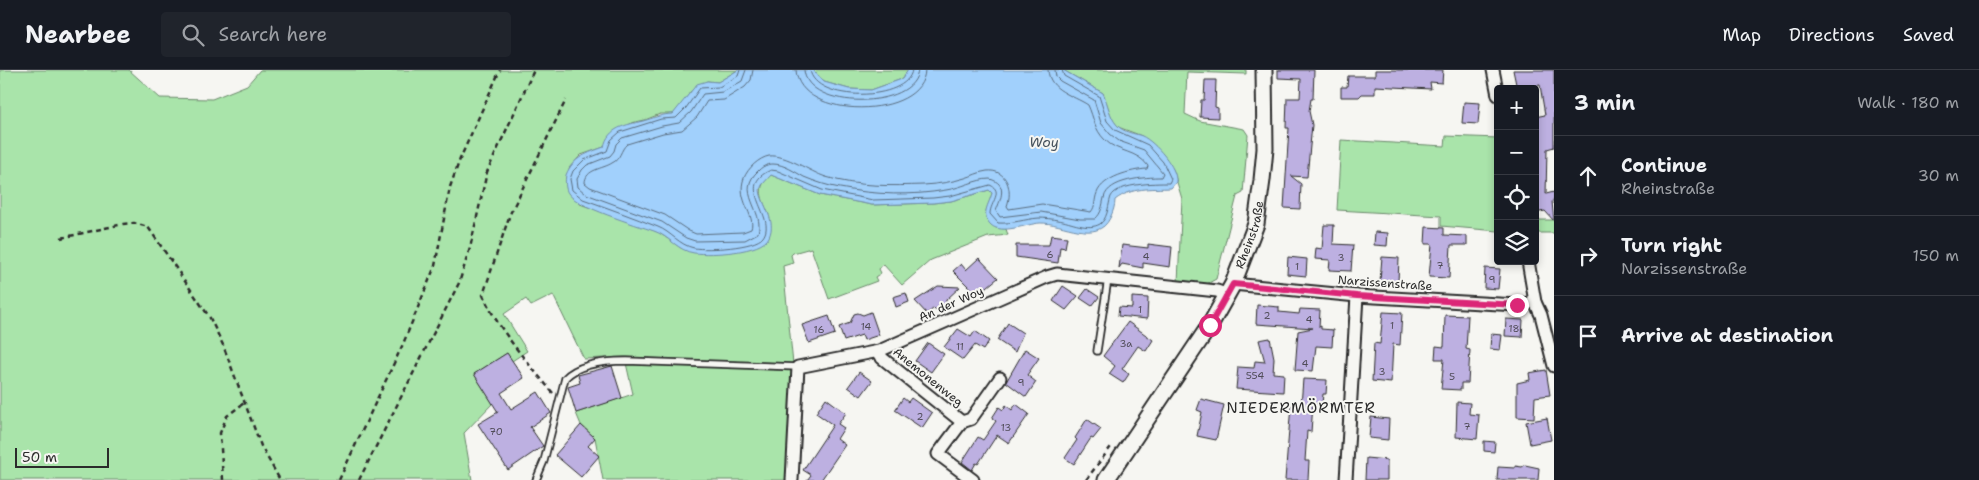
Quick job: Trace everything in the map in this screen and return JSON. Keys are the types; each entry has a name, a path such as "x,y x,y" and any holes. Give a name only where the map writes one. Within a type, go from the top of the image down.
{"main road":[{"name":"Rheinstraße","path":"1106,480 1205,333 1231,289 1256,224 1265,149 1264,70"}],"street":[{"path":"1493,70 1496,85"},
{"path":"1529,265 1534,302 1542,315 1554,366"},
{"name":"An der Woy","path":"798,367 879,351 1047,276 1064,274 1217,291 1231,289"},
{"name":"Narzissenstraße","path":"1231,289 1517,305 1534,302"},
{"path":"1346,480 1357,296"},
{"name":"Anemonenweg","path":"879,351 882,358 962,422"},
{"path":"792,480 798,367"},
{"name":"Anemonenweg","path":"973,480 938,454 962,422 971,419 1000,378"}],"lane":[{"path":"1097,351 1108,278"},
{"path":"536,480 544,461 565,378 571,372 611,361 798,367"}],"path":[{"path":"339,480 403,344 435,266 450,187 460,159 500,70"},
{"path":"359,480 459,283 470,248 487,172 534,70"},
{"path":"559,400 524,358 483,295 510,214 566,100"},
{"path":"60,238 123,224 134,223 148,227 210,318 223,345 261,446 280,480"},
{"path":"223,480 220,433 226,416 244,403"}],"green space":[{"path":"0,70 129,70 160,98 212,99 247,85 260,70 738,70 718,82 707,81 690,92 683,104 673,114 660,114 631,123 604,147 581,155 569,168 580,204 658,232 681,248 769,215 762,198 761,189 771,175 820,195 872,205 951,201 989,190 992,193 986,214 996,228 1006,229 1008,235 988,237 931,260 902,285 883,264 879,269 881,273 875,277 877,281 829,299 811,248 793,253 791,255 793,263 783,266 793,364 624,357 584,359 553,295 531,306 526,299 504,314 527,351 512,361 507,353 474,374 493,403 464,433 472,480 0,480"},
{"path":"813,70 908,70 902,79 871,90 849,89 824,82"},
{"path":"1063,70 1246,70 1246,74 1187,72 1185,114 1200,121 1244,129 1248,135 1243,193 1237,196 1216,279 1205,285 1178,282 1182,199 1173,169 1142,136 1118,127 1112,119 1103,93"},
{"path":"1446,136 1494,138 1494,231 1441,226 1441,216 1337,210 1341,140 1445,146"},
{"path":"1539,220 1554,220 1554,233 1539,233"},
{"path":"626,363 793,370 786,480 603,480 595,438 581,425 576,413 633,394"}],"water":[{"name":"Woy","path":"738,70 813,70 824,82 849,89 871,90 902,79 908,70 1063,70 1103,93 1112,118 1117,125 1126,131 1142,136 1153,144 1170,163 1176,176 1176,182 1171,188 1135,191 1121,196 1115,200 1112,214 1104,226 1097,230 1088,231 1040,223 1008,229 996,228 991,225 986,217 986,209 992,193 989,190 951,201 872,205 820,195 771,175 760,190 770,219 771,231 769,237 757,247 735,252 711,254 688,252 659,233 594,210 582,204 568,193 566,189 566,175 569,169 582,156 604,147 609,135 614,131 630,124 662,115 673,114 697,84 707,81 718,82"}],"building":[{"path":"1278,70 1314,70 1313,99 1311,99 1309,111 1312,125 1307,177 1291,176 1301,184 1300,209 1284,208 1289,128 1286,128 1287,98 1300,98 1301,79 1278,78"},
{"path":"1375,70 1443,70 1442,83 1430,82 1431,89 1375,86 1375,94 1362,94 1359,97 1341,97 1341,87 1347,87 1348,76 1375,76"},
{"path":"1513,70 1554,70 1554,147 1547,149 1546,194 1554,192 1552,202 1554,221 1545,211 1539,212 1539,116 1545,115 1540,85 1516,85"},
{"path":"1205,80 1216,80 1215,107 1218,108 1218,118 1200,117 1201,100 1204,100"},
{"path":"1464,102 1480,103 1478,124 1462,123"},
{"path":"1324,225 1334,225 1333,244 1353,245 1351,271 1329,270 1330,260 1315,259 1316,248 1322,249"},
{"path":"1426,227 1444,228 1444,235 1467,236 1467,245 1451,245 1449,278 1429,277 1432,244 1425,244"},
{"path":"1375,232 1388,233 1387,246 1374,245"},
{"path":"1051,235 1067,237 1065,248 1060,247 1058,263 1016,257 1016,245 1049,245"},
{"path":"1148,244 1172,247 1170,267 1143,263 1143,268 1122,264 1119,268 1122,245 1148,248"},
{"path":"1288,257 1307,259 1306,276 1287,274"},
{"path":"1382,257 1399,258 1398,282 1380,281"},
{"path":"979,258 998,278 977,295 953,271 961,264 966,270"},
{"path":"1485,268 1500,269 1498,289 1484,288"},
{"path":"938,286 960,287 946,300 946,306 941,305 936,310 934,308 927,314 915,301"},
{"path":"1063,286 1078,296 1066,310 1053,301"},
{"path":"1087,289 1099,297 1092,306 1080,298"},
{"path":"906,293 909,302 896,307 893,297"},
{"path":"1132,297 1148,298 1147,319 1118,316 1119,307 1132,308"},
{"path":"1257,305 1279,307 1279,312 1299,314 1300,309 1320,310 1319,327 1321,326 1321,329 1333,330 1332,347 1316,346 1313,371 1295,370 1298,331 1313,328 1256,324"},
{"path":"871,312 879,335 864,340 862,335 844,341 839,327 850,323 854,314 863,315"},
{"path":"1383,312 1402,313 1400,345 1393,344 1391,383 1372,381 1374,343 1380,344"},
{"path":"1445,315 1468,316 1466,349 1470,350 1468,383 1461,383 1461,390 1441,389 1444,359 1435,359 1436,346 1444,347"},
{"path":"829,316 835,334 809,343 802,325"},
{"path":"1506,319 1523,320 1522,337 1505,336"},
{"path":"1128,322 1153,340 1146,351 1138,346 1122,369 1129,374 1123,383 1109,374 1115,366 1103,356"},
{"path":"1008,323 1023,333 1015,352 997,340"},
{"path":"958,329 971,337 975,331 989,341 983,350 975,345 963,360 944,347"},
{"path":"1491,334 1502,335 1500,350 1490,349"},
{"path":"1270,338 1274,358 1273,373 1284,374 1283,392 1236,389 1238,367 1254,368 1255,361 1265,362 1259,340"},
{"path":"928,343 944,354 931,372 915,361"},
{"path":"1025,349 1039,358 1027,375 1036,382 1026,397 1006,382"},
{"path":"507,353 524,378 501,393 511,409 538,392 551,413 530,427 543,446 508,470 478,424 498,412 474,374"},
{"path":"612,366 622,398 576,413 568,387 580,383 578,375"},
{"path":"1546,370 1550,395 1535,397 1534,418 1517,417 1517,383 1530,380 1529,373"},
{"path":"859,372 872,381 861,396 848,387"},
{"path":"1303,379 1327,380 1326,394 1323,394 1322,404 1313,404 1311,432 1307,431 1305,461 1309,461 1308,480 1285,480 1291,405 1301,406"},
{"path":"826,398 846,413 838,424 844,428 837,439 845,445 821,480 807,480 811,475 803,470 833,425 816,413"},
{"path":"903,398 908,402 911,398 932,413 922,428 895,410"},
{"path":"1201,399 1224,405 1216,440 1197,436 1202,412 1197,410"},
{"path":"1457,402 1470,403 1469,414 1479,415 1477,439 1456,437"},
{"path":"1016,404 1029,414 1009,443 997,435 972,470 962,462 978,437 983,440 996,421 992,418 999,407 1003,410 1006,405 1012,410"},
{"path":"1371,417 1389,419 1388,440 1369,438"},
{"path":"1547,418 1551,440 1530,444 1526,422"},
{"path":"1087,419 1101,429 1093,439 1091,438 1074,464 1065,458 1077,440 1075,438"},
{"path":"581,425 595,438 588,446 599,456 581,477 555,455"},
{"path":"1484,441 1495,442 1494,452 1484,451"},
{"path":"1366,458 1387,460 1387,480 1365,480"},
{"path":"1525,465 1539,468 1538,480 1497,480 1498,467 1515,468 1515,466 1522,467"}],"district":[{"name":"NIEDERMÖRMTER","path":"1301,408"}],"route":[{"path":"1210,325 1233,284 1357,296 1517,305"}]}
